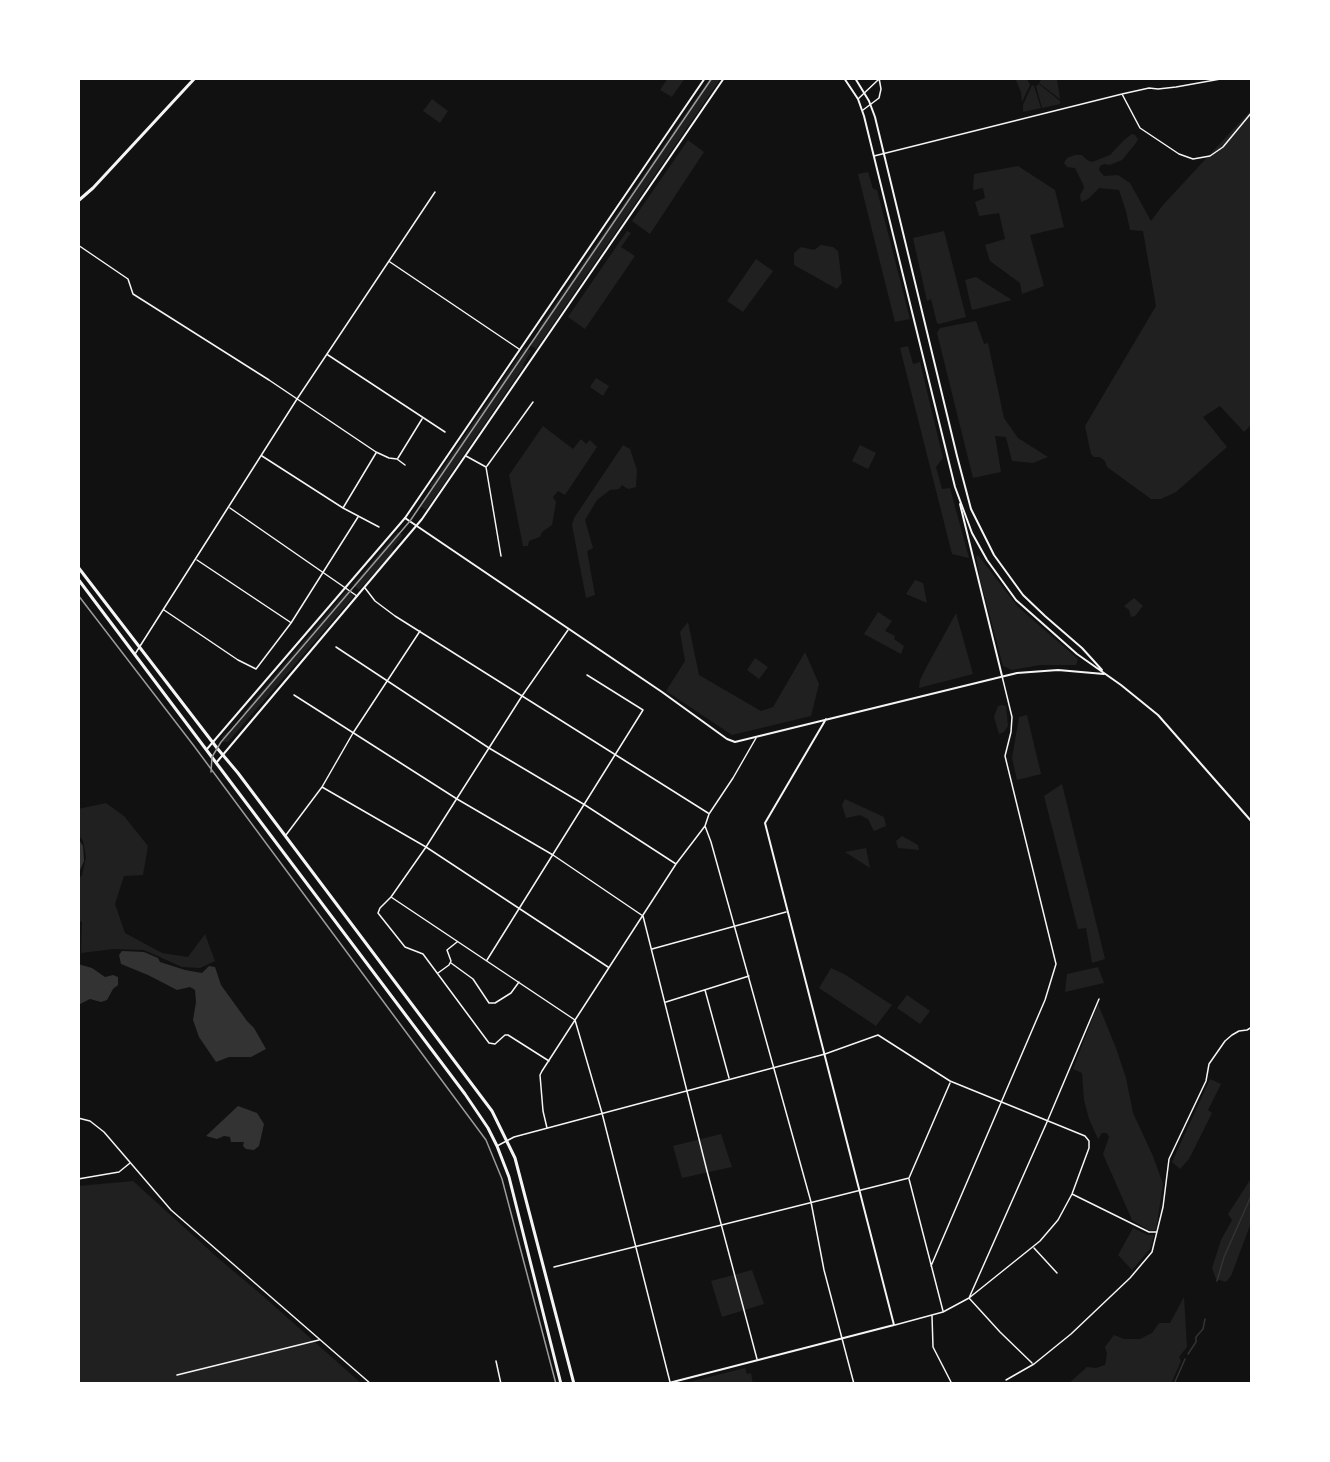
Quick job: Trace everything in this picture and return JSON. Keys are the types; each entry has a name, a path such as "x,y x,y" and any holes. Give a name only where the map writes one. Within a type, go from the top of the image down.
{"main road":[{"path":"78,201 93,188 195,78"},
{"path":"206,749 405,518 705,78"},
{"path":"216,763 417,526 724,78"},
{"path":"843,78 858,99 862,110 1002,676"},
{"path":"855,78 871,104 971,509 994,555 1023,595 1083,648 1106,674"},
{"path":"960,504 987,560 1016,600 1077,654 1140,700 1162,720 1252,822"},
{"path":"405,518 727,740 735,742 1002,676 1058,670 1106,674"},
{"path":"78,567 286,836 492,1111 508,1140 519,1175 574,1384"},
{"path":"78,579 465,1094 497,1146 509,1177 561,1384"},
{"path":"665,1384 894,1325 765,823 826,719"}],"street":[{"path":"874,156 1149,88 1158,90 1226,78"},
{"path":"858,99 879,79 881,87 879,98 862,110"},
{"path":"1122,94 1140,128 1179,154 1193,159 1210,156 1223,147 1252,112"},
{"path":"134,655 297,399 435,192"},
{"path":"78,244 129,279 133,294 376,452 397,459 405,465"},
{"path":"389,262 519,349"},
{"path":"328,354 445,432"},
{"path":"501,556 486,467 533,402"},
{"path":"397,459 422,418"},
{"path":"343,508 376,452"},
{"path":"261,455 343,508 379,528"},
{"path":"465,455 486,467"},
{"path":"229,507 357,596"},
{"path":"164,610 238,660 256,669 291,622 358,517"},
{"path":"197,559 291,622"},
{"path":"365,588 371,597 385,608 709,814"},
{"path":"549,1061 508,1035 495,1044 489,1042 423,954 405,947 379,916 380,908 392,897 426,847 522,696 569,629"},
{"path":"286,836 322,787 353,733 420,630"},
{"path":"336,647 489,748 585,805 675,864"},
{"path":"487,960 643,710 587,675"},
{"path":"932,1266 1045,1000 1056,964 1005,756 1012,717 1002,676"},
{"path":"294,695 457,799 553,855 643,916 757,1359"},
{"path":"547,1128 540,1075 675,864 705,826 709,814 734,778 756,737"},
{"path":"322,787 426,847 609,968"},
{"path":"705,826 811,1202 841,1338 854,1384"},
{"path":"392,897 575,1020 637,1246 638,1261 670,1383"},
{"path":"651,949 787,912"},
{"path":"458,941 447,950 451,963 473,979 489,1003 495,1003 511,993 519,982"},
{"path":"438,973 451,963"},
{"path":"665,1003 749,976"},
{"path":"705,990 729,1078"},
{"path":"969,1298 1099,999"},
{"path":"1006,1380 1034,1364 1071,1335 1130,1278 1152,1252 1163,1207 1168,1159 1206,1081 1209,1064 1225,1041 1239,1031 1252,1027"},
{"path":"497,1146 508,1140 547,1128 825,1054 878,1035 950,1081 1085,1136 1089,1141 1086,1155 1072,1194 1058,1220 1033,1247 969,1298 944,1312 894,1325"},
{"path":"944,1312 909,1178 950,1081"},
{"path":"78,1118 90,1121 104,1132 171,1210 370,1384"},
{"path":"78,1179 118,1172 130,1162"},
{"path":"554,1267 909,1178"},
{"path":"1072,1194 1149,1232 1157,1232"},
{"path":"1033,1247 1057,1273"},
{"path":"969,1298 1034,1364"},
{"path":"932,1315 933,1347 952,1384"},
{"path":"177,1375 320,1340"},
{"path":"496,1361 501,1384"}],"shaded area":[{"path":"668,78 685,78 672,97 660,90"},
{"path":"710,78 721,78 536,349 530,345 538,329"},
{"path":"1015,78 1027,79 1030,85 1022,102 1021,92"},
{"path":"1057,79 1060,99 1039,83 1041,80"},
{"path":"1039,84 1060,101 1060,104 1042,108 1036,86"},
{"path":"1032,85 1041,108 1023,112 1023,105"},
{"path":"432,99 448,111 440,123 423,111"},
{"path":"1252,109 1252,424 1244,432 1220,406 1203,417 1227,447 1176,492 1161,499 1151,499 1107,467 1105,461 1100,457 1094,457 1091,454 1085,426 1156,306 1143,231 1130,230 1119,190 1099,188 1088,199 1081,202 1083,184 1075,168 1067,167 1064,163 1067,158 1075,155 1082,155 1092,162 1110,155 1124,140 1132,134 1135,135 1138,139 1136,143 1122,160 1110,165 1104,164 1099,170 1104,176 1118,175 1130,183 1151,221 1163,205"},
{"path":"688,140 704,152 650,234 632,221"},
{"path":"1018,166 1055,190 1064,227 1030,235 1044,286 1022,294 1020,283 990,261 985,245 1005,239 999,213 979,216 975,202 985,198 983,188 973,190 974,174"},
{"path":"868,172 873,189 877,190 910,319 895,322 858,174"},
{"path":"627,231 631,233 621,247 635,256 585,329 568,317"},
{"path":"944,231 966,317 939,324 931,299 927,301 913,238"},
{"path":"821,245 833,247 838,251 842,283 837,289 794,265 794,253 801,247 814,250"},
{"path":"756,259 773,271 743,312 727,301"},
{"path":"976,277 1012,300 972,310 965,280"},
{"path":"976,321 984,344 988,343 1004,418 1018,438 1048,457 1033,463 1012,461 1006,437 995,436 1001,472 973,478 937,333 940,328"},
{"path":"908,346 913,364 920,362 943,458 936,467 942,489 950,488 969,558 952,554 900,348"},
{"path":"525,347 531,351 524,366 426,510 420,506 432,488 430,486"},
{"path":"596,378 609,386 603,396 590,387"},
{"path":"543,426 573,449 581,439 586,444 590,440 597,447 565,495 558,491 553,497 556,502 552,525 542,532 540,537 529,541 528,546 523,546 509,475"},
{"path":"623,445 630,449 637,470 636,487 628,489 622,485 619,489 610,490 597,500 585,520 593,548 587,551 595,595 586,598 572,525 574,518"},
{"path":"860,445 876,453 868,469 852,461"},
{"path":"397,532 403,535 392,549 394,551 359,590 353,585"},
{"path":"978,555 1018,607 1078,659 1076,665 1040,665 1012,670 1003,666 980,579 976,557"},
{"path":"915,580 923,583 927,603 906,594"},
{"path":"347,590 354,596 228,742 223,742 222,737 227,732 229,733"},
{"path":"1134,598 1143,606 1135,616 1131,617 1129,610 1124,606"},
{"path":"878,612 892,621 885,631 895,636 894,639 904,646 901,654 864,634"},
{"path":"956,613 973,674 919,688 920,680"},
{"path":"688,622 699,675 761,711 773,707 805,652 819,684 811,716 732,735 666,691 685,661 680,632"},
{"path":"755,658 768,667 759,679 747,670"},
{"path":"998,706 1006,706 1008,726 1004,732 999,734 994,717"},
{"path":"1027,715 1041,774 1017,780 1012,758 1019,717"},
{"path":"1062,784 1105,959 1092,963 1086,928 1078,929 1044,796"},
{"path":"845,799 884,817 886,826 874,831 868,819 860,815 846,818 842,805"},
{"path":"106,803 124,816 148,846 143,875 124,876 115,904 125,933 162,953 188,957 205,934 215,961 200,968 182,967 144,950 113,949 81,953 82,922 78,920 78,880 82,875 86,857 83,841 78,834 78,809"},
{"path":"902,836 918,845 919,850 898,848 896,841"},
{"path":"78,838 83,846 84,861 78,875"},
{"path":"866,848 870,868 845,852"},
{"path":"122,951 144,952 158,958 160,962 202,973 209,966 215,967 221,985 254,1028 266,1049 251,1057 229,1057 216,1062 199,1037 193,1020 195,990 190,987 177,990 121,964 119,955"},
{"path":"78,964 92,968 105,977 113,975 118,977 118,985 107,1000 101,1002 90,999 78,1005"},
{"path":"1098,967 1104,983 1065,992 1067,974"},
{"path":"831,968 892,1005 876,1026 819,988"},
{"path":"907,995 930,1011 920,1024 897,1008"},
{"path":"1098,1004 1126,1078 1133,1113 1163,1184 1156,1230 1150,1231 1132,1220 1103,1154 1109,1137 1107,1133 1102,1133 1098,1139 1084,1100 1082,1073 1073,1069"},
{"path":"1210,1079 1221,1084 1208,1110 1212,1113 1189,1159 1180,1169 1172,1162"},
{"path":"238,1106 257,1113 264,1124 259,1146 254,1150 246,1149 243,1146 244,1142 231,1142 230,1137 224,1136 217,1139 206,1136"},
{"path":"721,1134 732,1167 682,1178 673,1146"},
{"path":"1252,1177 1252,1220 1231,1276 1226,1282 1216,1279 1212,1268 1221,1240 1232,1220 1228,1214"},
{"path":"133,1181 362,1384 78,1384 78,1186"},
{"path":"1133,1228 1148,1235 1154,1235 1150,1249 1132,1270 1118,1255"},
{"path":"752,1270 764,1304 722,1317 711,1281"},
{"path":"1184,1297 1187,1347 1179,1357 1181,1361 1171,1384 1068,1384 1087,1367 1096,1368 1105,1365 1107,1354 1105,1347 1114,1335 1124,1339 1140,1339 1152,1333 1159,1323 1170,1323"},
{"path":"745,1368 747,1374 751,1373 753,1384 681,1384"}],"waterway":[{"path":"1217,1281 1224,1257 1252,1194"},
{"path":"1188,1354 1196,1342 1196,1337 1203,1329 1205,1319"},
{"path":"1174,1384 1185,1359"}],"tram line":[{"path":"211,772 212,757 221,742 410,521 712,78"},
{"path":"78,595 194,746 486,1140 502,1179 556,1384"}]}
